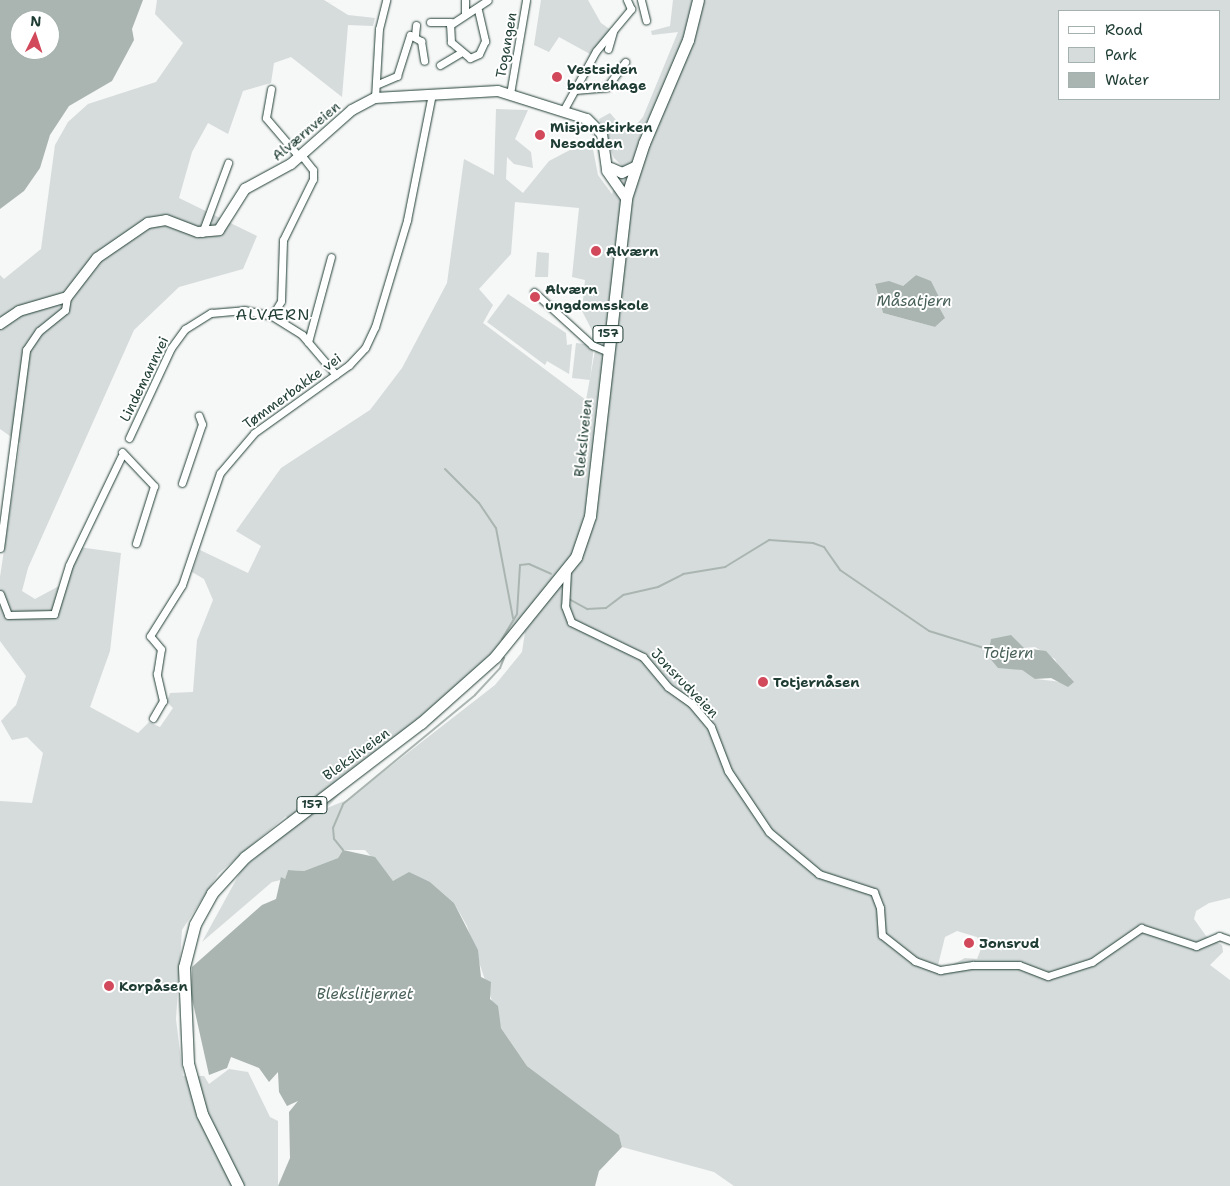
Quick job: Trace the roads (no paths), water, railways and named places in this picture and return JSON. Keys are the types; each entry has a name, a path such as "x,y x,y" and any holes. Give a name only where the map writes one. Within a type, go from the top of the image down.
{"main road":[{"name":"157","path":"628,193 635,167 652,123 688,40 698,0"},
{"name":"Alværnveien","path":"202,233 224,226 245,189 301,157 352,110 376,98 432,94 510,94 563,111 598,128 610,168 628,193"},
{"name":"Alværnveien","path":"606,155 606,171 628,193"},
{"path":"610,168 622,173 635,167"},
{"name":"Bleksliveien","path":"238,1186 198,1102 186,1052 185,962 205,904 245,856 421,723 478,672 567,571 580,549 589,522 606,351 628,193"},
{"path":"0,324 19,311 67,297 90,264 143,225 166,220 202,233"}],"street":[{"path":"376,98 379,29 386,0"},
{"path":"465,0 465,13"},
{"path":"430,22 451,22 465,13 478,10 488,0"},
{"name":"Togangen","path":"510,94 526,0"},
{"path":"627,0 631,9"},
{"path":"563,111 574,90 613,30 641,0 646,20"},
{"path":"451,22 450,38 460,53 472,58 484,43 478,10"},
{"path":"416,25 415,35 423,46 424,61"},
{"path":"608,49 613,30"},
{"path":"378,84 396,76 408,38 415,35"},
{"path":"440,65 460,53"},
{"path":"574,90 607,87 625,62"},
{"path":"271,89 266,118 313,170 313,179 283,240 280,301 272,316 308,342 336,375"},
{"name":"Tømmerbakke vei","path":"153,718 163,701 157,674 161,649 150,636 182,585 220,473 254,433 336,375 365,348 388,295 432,94"},
{"path":"202,233 228,163"},
{"path":"308,342 331,257"},
{"path":"534,292 592,346 606,351"},
{"path":"0,548 26,350 39,331 65,310 67,297"},
{"name":"Lindemannvei","path":"128,438 171,348 185,329 222,310 255,311 272,316"},
{"path":"182,483 203,422 199,416"},
{"path":"0,594 8,615 54,614 69,565 121,455 154,486 136,543"},
{"name":"Jonsrudveien","path":"567,571 565,606 571,622 643,657 672,691 697,709 717,737 728,771 769,832 819,874 874,892 882,935 915,961 940,970 973,965 1019,966 1048,976 1092,962 1141,928 1196,946 1219,936 1230,940"}],"water":[{"path":"0,0 143,0 132,29 134,40 112,81 69,106 50,135 40,168 24,191 0,209"},
{"name":"Måsatjern","path":"916,275 931,281 940,299 933,302 934,307 939,307 945,318 935,327 883,313 875,284 889,281 903,286"},
{"name":"Totjern","path":"1011,635 1024,648 1046,651 1074,682 1068,687 1051,678 1035,679 1022,670 998,668 988,656 991,639"},
{"name":"Blekslitjernet","path":"343,850 375,857 393,881 409,872 430,882 454,903 478,950 481,977 491,982 490,999 498,1006 501,1028 527,1066 619,1135 622,1147 599,1171 595,1186 278,1186 290,1158 289,1112 298,1101 287,1106 279,1092 278,1072 269,1082 259,1068 231,1057 227,1068 209,1075 191,994 192,967 262,905 276,899 281,877 285,879 288,870 304,871 338,858"}],"waterway":[{"path":"445,469 479,503 496,528 513,618"},
{"path":"569,599 587,609 606,608 623,595 658,587 683,574 725,567 769,540 813,543 824,547 840,570 929,631 987,649"},
{"path":"502,639 517,614 520,565 529,564 551,574"},
{"path":"343,850 334,839 333,828 343,804 475,695 500,668 504,658"}],"place":[{"name":"Vestsiden barnehage","path":"557,77"},
{"name":"Misjonskirken Nesodden","path":"540,135"},
{"name":"Alværn","path":"596,251"},
{"name":"Alværn ungdomsskole","path":"535,297"},
{"name":"Totjernåsen","path":"763,682"},
{"name":"Jonsrud","path":"969,943"},
{"name":"Korpåsen","path":"109,986"}],"district":[{"name":"ALVÆRN","path":"273,315"}]}
